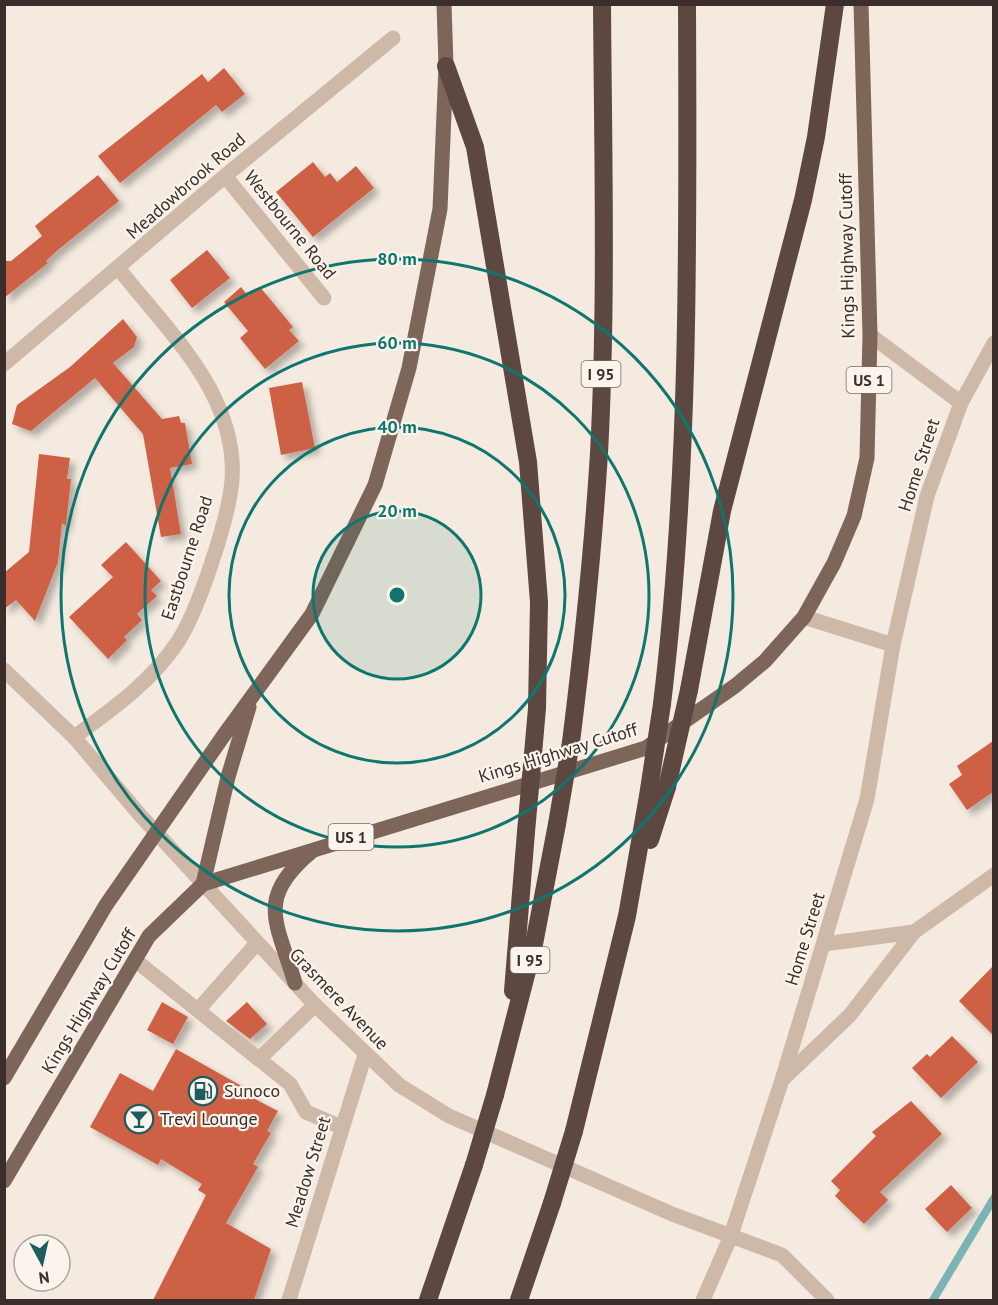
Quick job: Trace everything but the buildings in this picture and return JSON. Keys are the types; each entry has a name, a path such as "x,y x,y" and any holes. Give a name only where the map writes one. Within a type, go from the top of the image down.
{"highway":[{"name":"I 95","path":"428,1300 495,1095 534,944 557,824 582,655 599,453 603,248 602,4"},
{"path":"627,916 662,704 677,560 684,445 688,242 687,4"},
{"path":"519,1300 552,1203 573,1131 627,916 667,787 689,690 722,511 803,200 816,137 835,4"},
{"path":"446,66 476,147 528,462 539,602 537,697 509,1044"}],"main road":[{"name":"Kings Highway Cutoff","path":"5,1076 106,905 312,614 375,485 409,368 440,209 446,66 444,4"},
{"name":"Kings Highway Cutoff","path":"4,1181 149,936 203,884 646,748 735,686 765,660 804,618 834,563 854,516 867,458 870,335 861,4"},
{"path":"203,884 234,755 254,694"},
{"path":"295,983 277,921 275,899 277,889 290,870 316,848"}],"street":[{"name":"Meadowbrook Road","path":"4,364 119,269 225,176 393,39"},
{"name":"Westbourne Road","path":"225,176 324,298"},
{"name":"Eastbourne Road","path":"74,737 118,706 177,644 189,624 221,531 232,480 228,435 215,400 196,368 119,269"},
{"name":"Home Street","path":"870,335 961,403"},
{"name":"Home Street","path":"703,1300 730,1238 782,1080 867,799 893,645 927,496 961,403 993,343"},
{"path":"804,618 893,645"},
{"name":"Grasmere Avenue","path":"4,670 74,737 157,834 315,1005 399,1085 449,1116 730,1238 782,1255 827,1300"},
{"path":"782,1080 850,1015 914,932 993,875"},
{"path":"824,944 914,932"},
{"path":"198,1010 257,943"},
{"path":"135,960 290,1084 306,1112 341,1127"},
{"path":"259,1059 315,1005"},
{"name":"Meadow Street","path":"289,1300 365,1055"}],"waterway":[{"path":"933,1300 994,1198"}],"place":[{"name":"Sunoco","path":"203,1091"},
{"name":"Trevi Lounge","path":"139,1119"}]}
